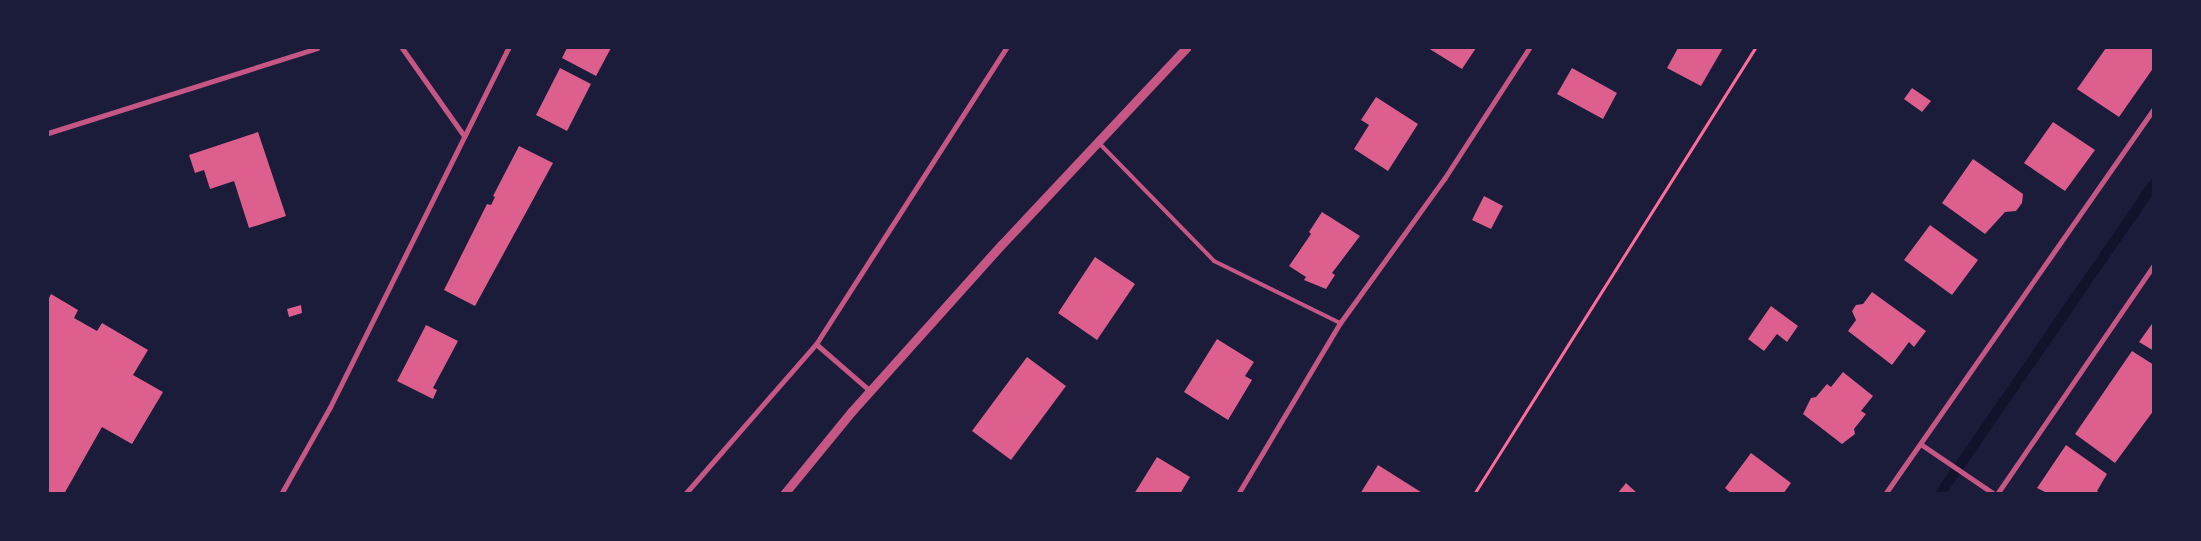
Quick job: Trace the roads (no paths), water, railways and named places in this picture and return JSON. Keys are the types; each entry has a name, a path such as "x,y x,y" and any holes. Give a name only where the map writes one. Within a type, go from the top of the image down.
{"street":[{"path":"48,133 317,48"},
{"path":"402,48 464,136"},
{"path":"281,494 330,407 508,48"},
{"path":"685,494 816,344 1006,48"},
{"path":"784,494 870,391 1186,48"},
{"path":"1238,494 1340,323 1444,180 1529,48"},
{"path":"1885,494 1922,445 2154,108"},
{"path":"1922,445 1995,494 2154,265"},
{"path":"816,344 870,391"}],"lane":[{"path":"1098,142 1214,261 1340,323"}],"waterway":[{"path":"1940,494 2154,184"}]}
